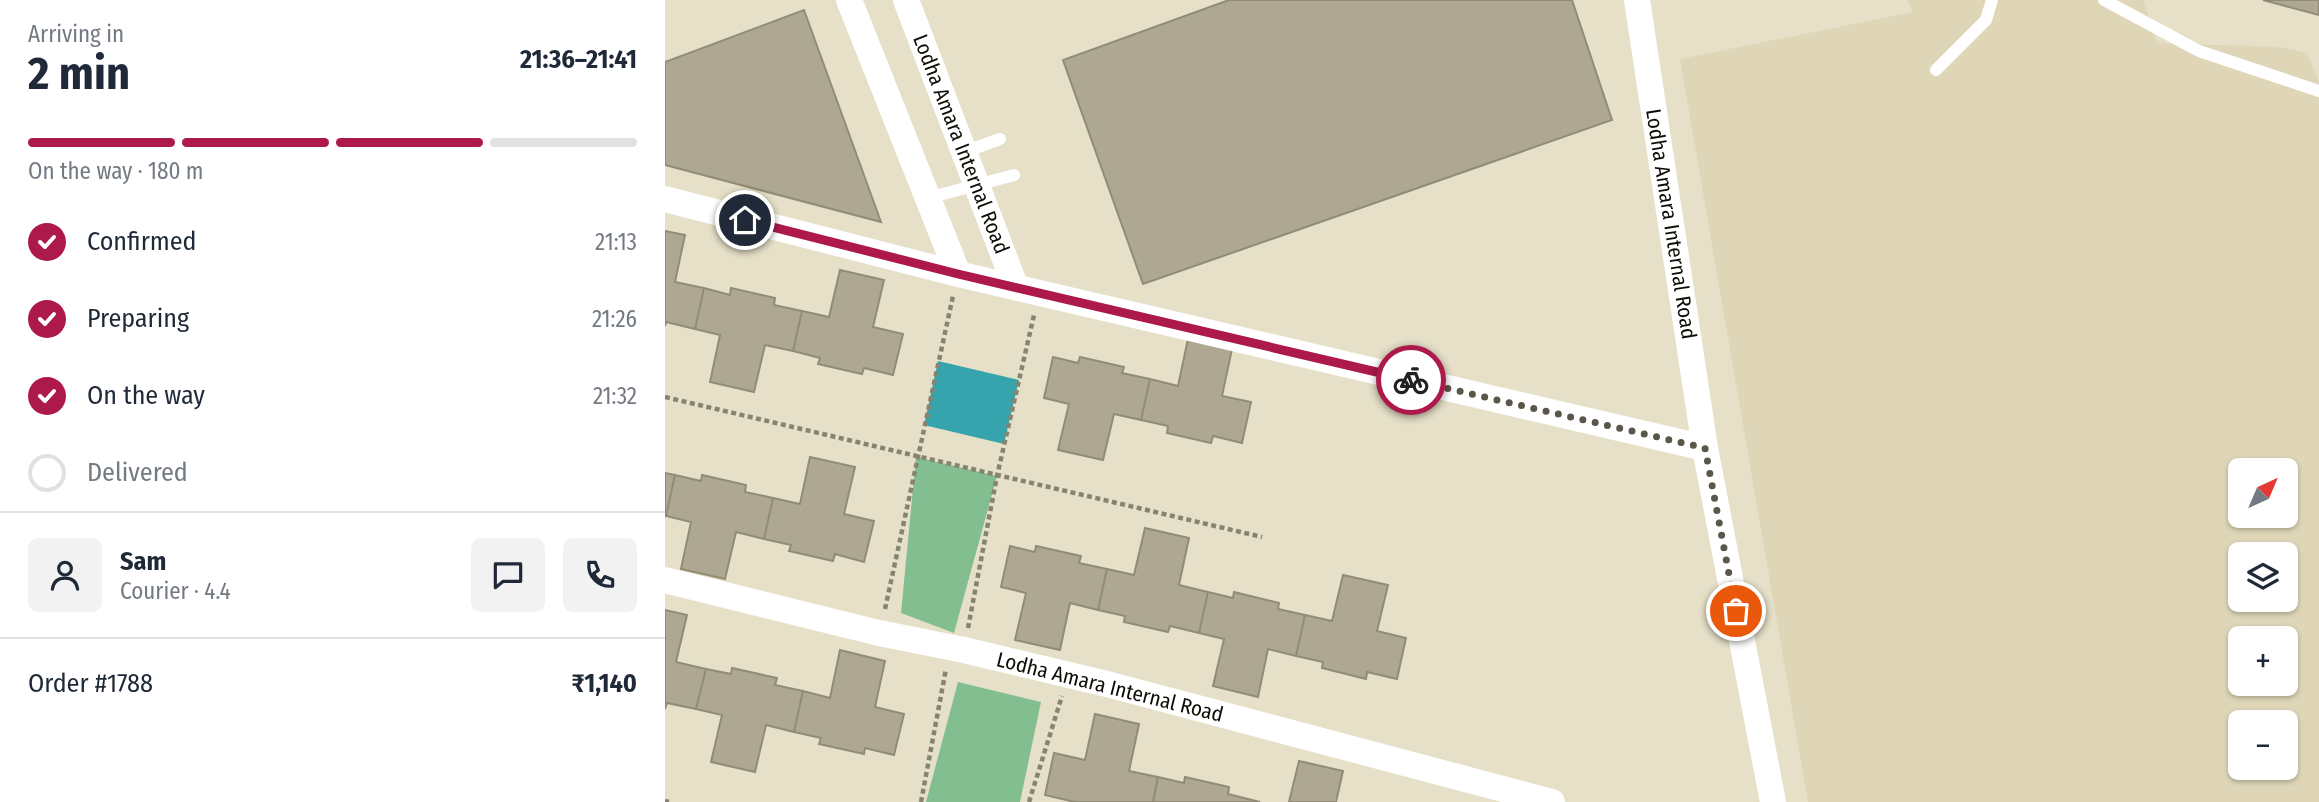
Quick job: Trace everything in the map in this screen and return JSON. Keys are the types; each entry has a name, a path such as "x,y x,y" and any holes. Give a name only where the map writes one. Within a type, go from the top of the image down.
{"street":[{"path":"849,0 958,274"},
{"name":"Lodha Amara Internal Road","path":"906,0 977,186 1027,291"},
{"name":"Lodha Amara Internal Road","path":"1637,0 1705,448 1773,802"},
{"name":"Lodha Amara Internal Road","path":"665,200 1027,291 1705,448"},
{"name":"Lodha Amara Internal Road","path":"665,580 880,633 1068,675 1552,802"}],"lane":[{"path":"1936,69 1986,20 1992,0"},
{"path":"2104,0 2199,51 2319,91"},
{"path":"964,152 1000,139"},
{"path":"928,198 1014,175"}],"path":[{"path":"880,633 916,457 958,274"},
{"path":"921,802 997,476 1027,291"},
{"path":"665,397 1262,537"},
{"path":"1029,802 1068,675"}],"shaded area":[{"path":"1907,0 2143,0 2157,43 2281,47 2307,53 2319,82 2319,802 1808,802 1680,59 1913,12"}],"green space":[{"path":"916,457 997,476 954,633 901,613"},
{"path":"958,682 1041,702 1020,802 926,802"}],"water":[{"path":"938,361 1019,380 1004,444 924,425"}],"building":[{"path":"1229,0 1572,0 1612,120 1143,284 1063,60"},
{"path":"2263,0 2319,0 2319,15"},
{"path":"804,10 881,222 665,165 665,62"},
{"path":"665,231 685,235 675,282 704,288 695,329 666,322 665,326"},
{"path":"840,270 884,280 873,327 903,334 893,375 864,368 862,374 818,364 820,358 793,351 802,311 829,317"},
{"path":"704,288 730,295 731,288 775,298 774,305 802,311 793,351 765,345 754,392 710,382 720,335 695,329"},
{"path":"1188,339 1232,349 1222,396 1251,402 1242,443 1213,436 1211,443 1167,433 1168,426 1141,420 1150,379 1178,386"},
{"path":"1053,357 1078,363 1080,357 1124,367 1122,373 1150,379 1141,420 1114,414 1103,460 1058,450 1069,404 1044,398"},
{"path":"810,457 855,467 844,514 874,521 864,562 835,554 833,561 789,551 791,545 764,539 773,498 800,504"},
{"path":"665,473 675,475 666,516 665,516"},
{"path":"675,475 701,481 702,475 746,485 745,492 773,498 764,539 736,532 725,579 681,569 691,522 666,516"},
{"path":"1145,528 1189,538 1179,585 1208,592 1199,633 1170,626 1168,632 1124,622 1125,616 1098,610 1107,569 1134,575"},
{"path":"1010,546 1035,552 1036,546 1081,556 1079,563 1107,569 1098,610 1070,603 1060,650 1015,640 1026,593 1001,587"},
{"path":"1343,575 1388,585 1377,631 1406,638 1397,679 1367,672 1366,679 1322,668 1323,662 1296,656 1305,615 1332,621"},
{"path":"1208,592 1233,598 1234,592 1279,603 1278,609 1305,615 1296,656 1268,649 1258,697 1213,686 1224,639 1199,633"},
{"path":"665,610 687,615 676,662 706,669 696,709 667,703 665,709"},
{"path":"840,650 885,661 875,707 904,714 894,755 865,748 864,754 819,744 821,738 794,732 803,691 830,698"},
{"path":"732,668 777,678 775,685 803,691 794,732 766,725 755,772 711,762 722,715 696,709 706,669 731,674"},
{"path":"1095,714 1139,724 1129,771 1158,777 1153,802 1075,802 1045,795 1054,753 1085,760"},
{"path":"1299,761 1343,771 1336,802 1289,802"},
{"path":"1158,777 1184,783 1185,777 1229,787 1228,794 1260,802 1153,802"}],"way so far":[{"path":"1411,380 1705,448 1736,611"}],"route":[{"path":"745,220 958,274 1411,380"}]}
